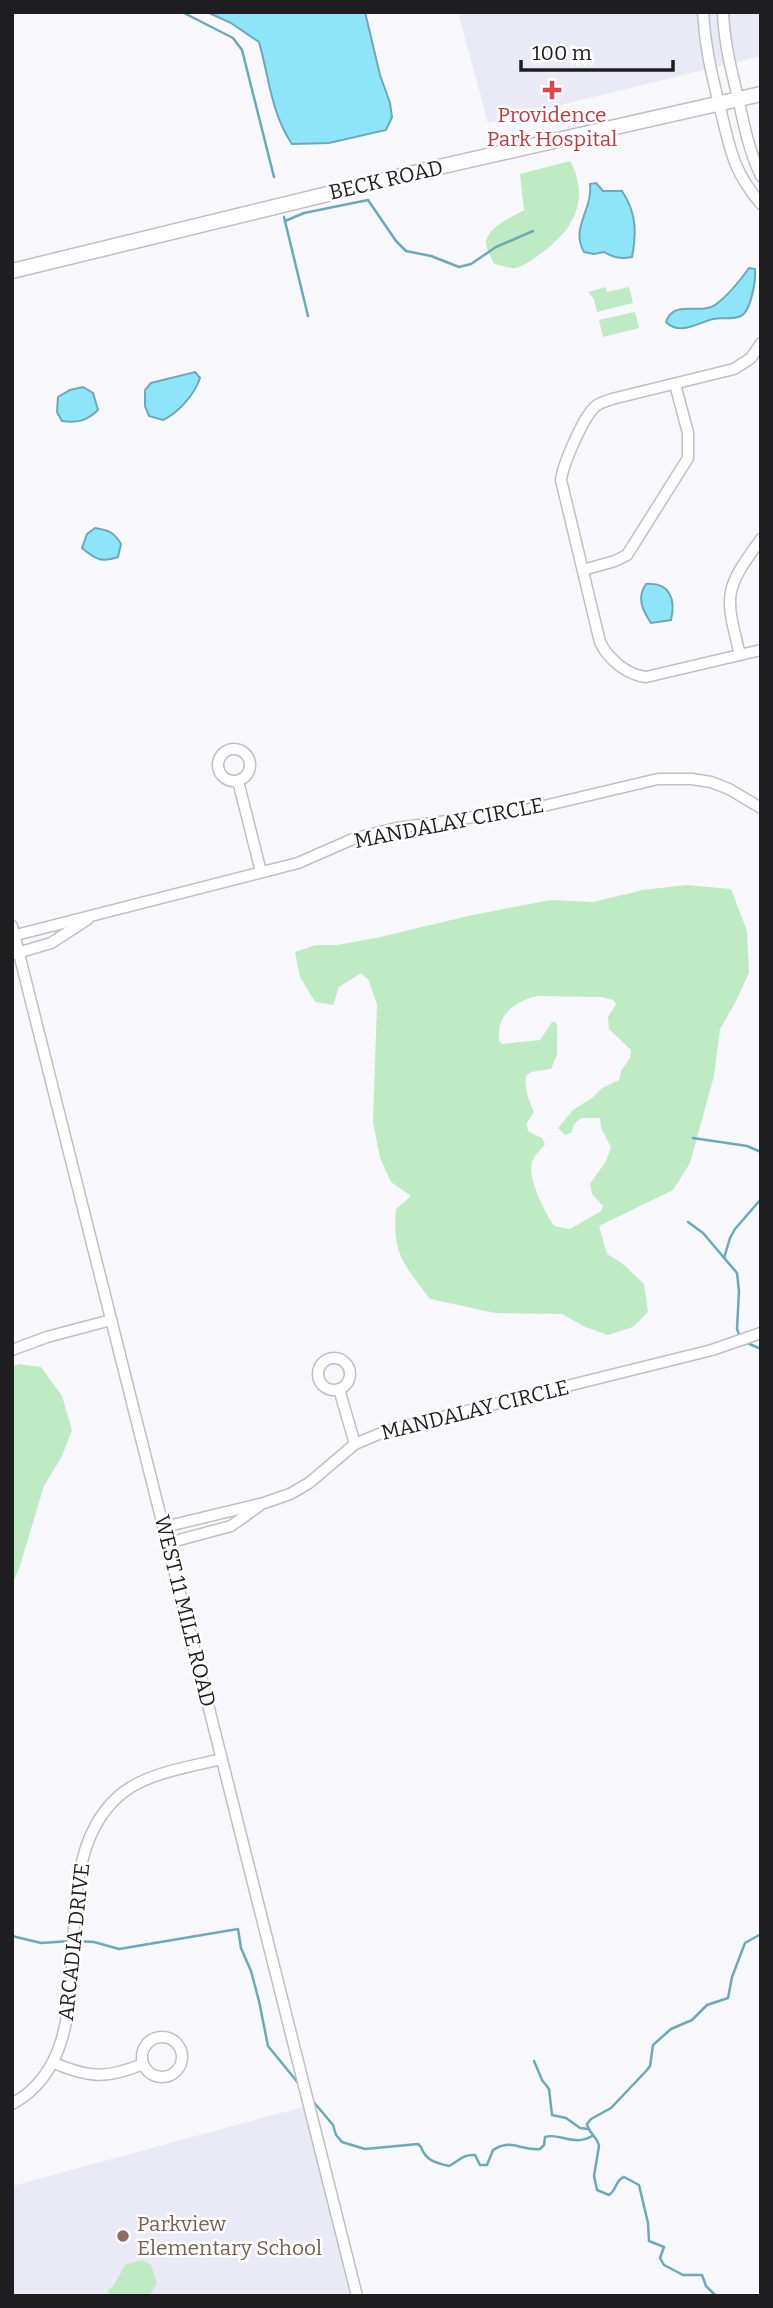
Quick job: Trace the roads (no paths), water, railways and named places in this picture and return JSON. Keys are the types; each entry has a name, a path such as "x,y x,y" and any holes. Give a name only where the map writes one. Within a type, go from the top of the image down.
{"main road":[{"name":"BECK ROAD","path":"12,271 430,169 761,94"}],"street":[{"path":"704,12 706,50 725,135 736,167 759,198"},
{"path":"723,12 738,100 754,161 761,176"},
{"path":"736,167 754,161"},
{"path":"761,343 751,358 734,369 596,406 562,468 563,491 604,651 610,658 640,676 656,676 761,650"},
{"path":"583,569 627,555 688,458 688,433 675,384"},
{"path":"740,655 730,612 731,587 741,566 761,539"},
{"name":"MANDALAY CIRCLE","path":"13,932 298,863 355,838 397,828 531,809 658,779 711,782 761,807"},
{"path":"239,781 261,872"},
{"path":"16,953 51,943 96,914"},
{"name":"WEST 11 MILE ROAD","path":"13,932 16,953 164,1527 357,2296"},
{"path":"12,1350 47,1337 111,1320"},
{"name":"MANDALAY CIRCLE","path":"164,1527 264,1503 290,1494 309,1483 355,1444 386,1431 712,1350 761,1333"},
{"path":"339,1389 355,1444"},
{"path":"168,1543 231,1526 264,1503"},
{"name":"ARCADIA DRIVE","path":"12,2104 29,2092 54,2063 64,2033 80,1870 94,1827 115,1800 135,1785 166,1773 221,1759"},
{"path":"54,2063 77,2073 101,2076 121,2073 143,2064"}],"water":[{"path":"207,12 365,12 380,75 390,103 392,117 386,130 329,143 292,144 279,120 259,42 231,23"},
{"path":"596,183 603,191 622,191 627,199 634,223 632,257 618,258 604,252 584,252 579,235 590,184"},
{"path":"749,268 755,269 754,287 748,308 741,316 713,319 683,328 671,326 666,322 675,311 715,305 734,288"},
{"path":"195,372 200,378 198,384 180,408 163,420 149,416 145,406 145,390 151,383"},
{"path":"83,387 93,393 98,410 82,420 62,421 57,412 58,397"},
{"path":"95,528 110,532 116,537 121,544 118,557 98,559 82,548 87,534"},
{"path":"646,584 666,589 672,599 671,620 651,623 641,599"}],"waterway":[{"path":"182,12 233,38 242,50 274,177"},
{"path":"285,221 304,213 368,200 406,251 431,256 459,267 471,264 496,247 533,231"},
{"path":"284,217 308,316"},
{"path":"693,1138 747,1146 761,1152"},
{"path":"724,1258 735,1229 761,1199"},
{"path":"688,1222 703,1233 737,1273 737,1329 740,1337"},
{"path":"745,1342 761,1349"},
{"path":"77,1941 94,1942 119,1949 238,1929 241,1948 259,2001 268,2046 299,2084"},
{"path":"716,2296 706,2286 702,2275 683,2275 664,2265 660,2258 664,2247 649,2241 648,2223 639,2185 624,2177 609,2195 597,2190 594,2176 599,2146 587,2124 611,2108 647,2070 653,2045 671,2029 692,2020 707,2005 728,1998 732,1977 745,1943 761,1934"},
{"path":"12,1936 41,1943 71,1941"},
{"path":"534,2061 549,2089 552,2115 566,2118 580,2128 588,2129"},
{"path":"312,2100 333,2125 342,2142 365,2149 418,2144 429,2158 449,2166 471,2155 475,2155 480,2165 487,2165 493,2150 506,2145 540,2149 544,2145 545,2137 579,2140 592,2136"}],"place":[{"name":"Providence Park Hospital","path":"552,90"},
{"name":"Parkview Elementary School","path":"123,2236"}]}
